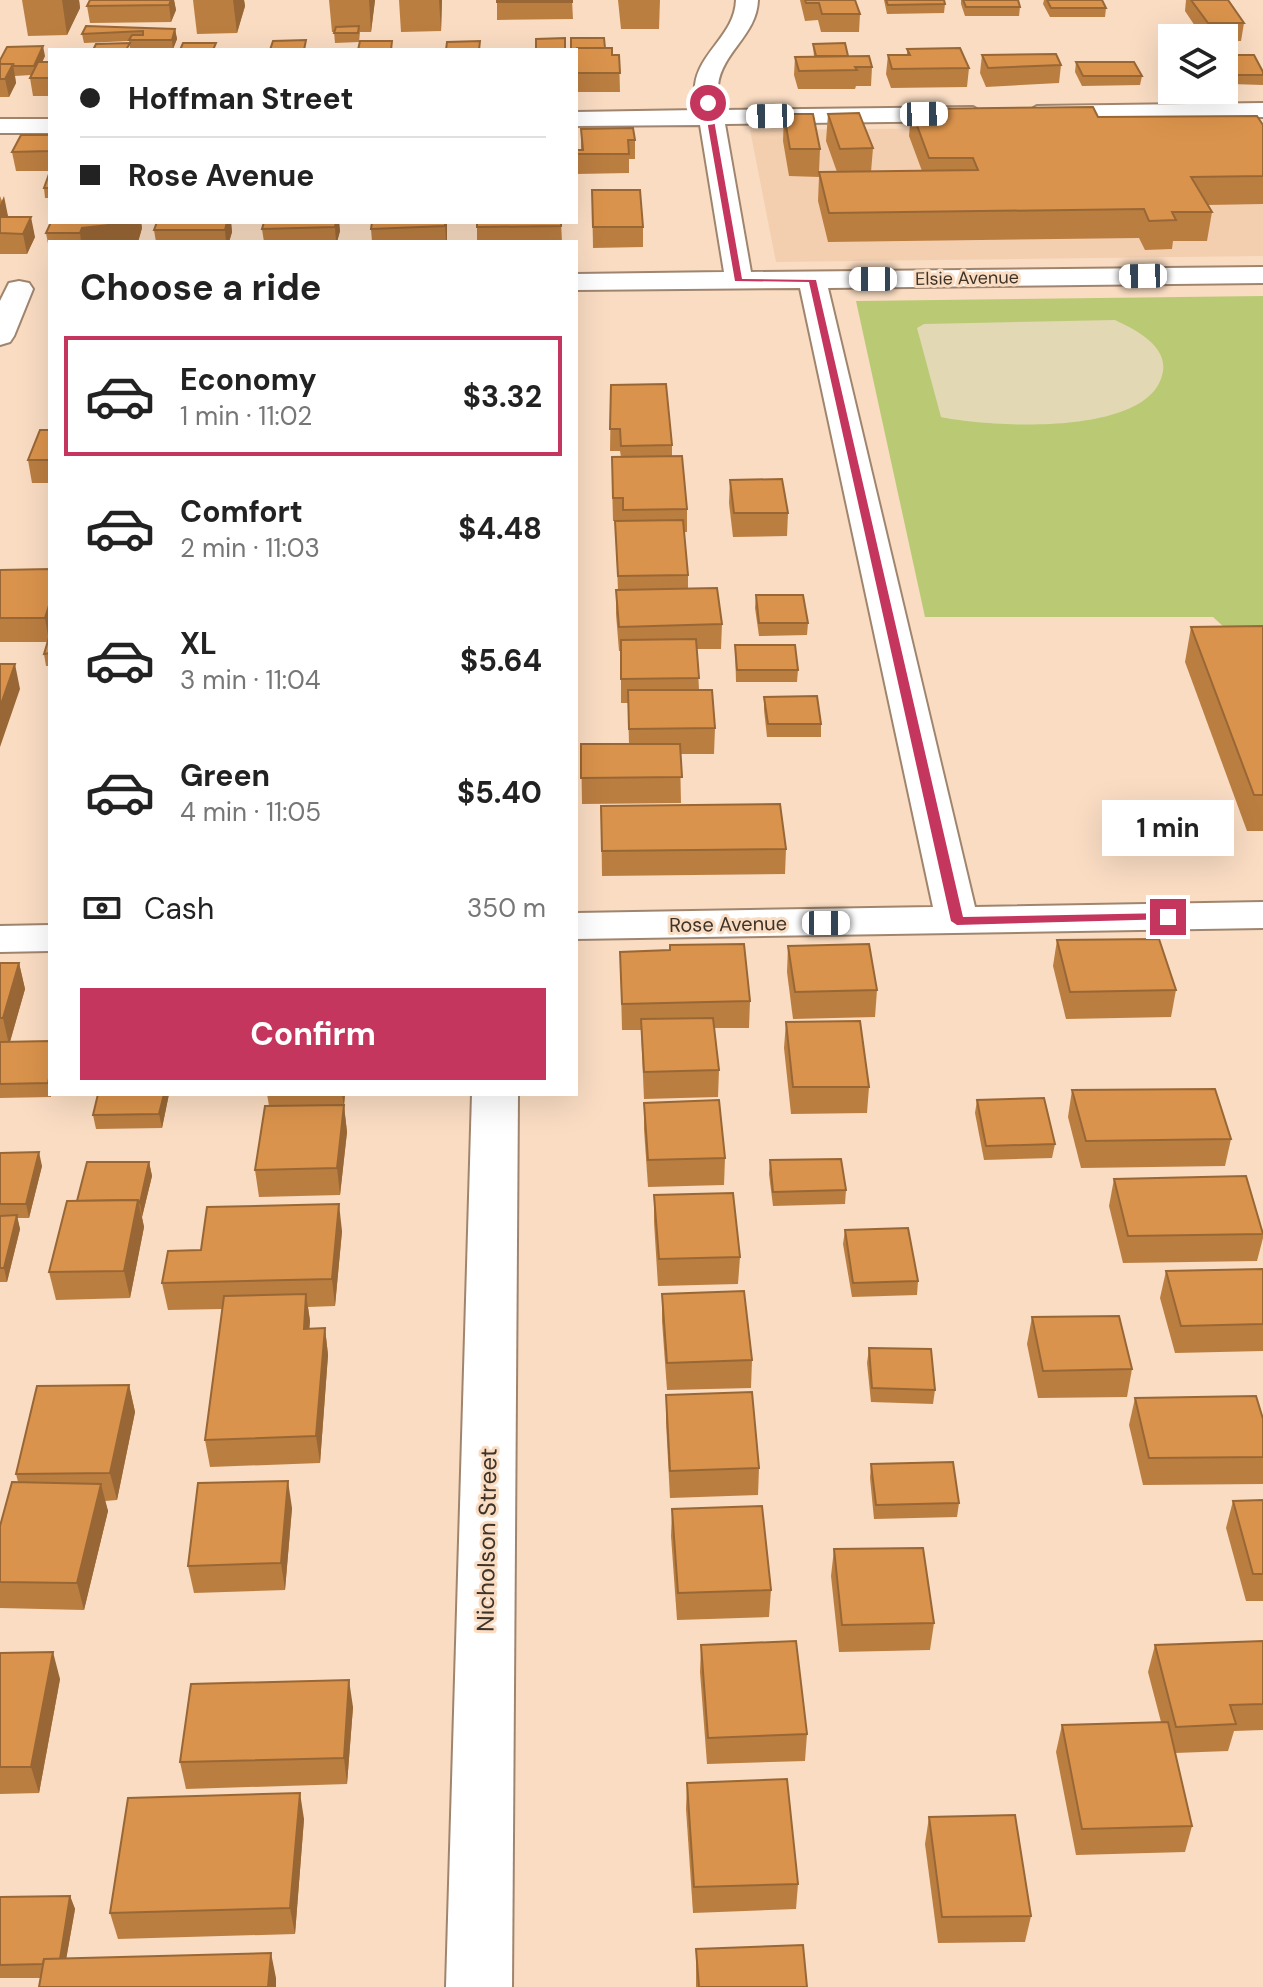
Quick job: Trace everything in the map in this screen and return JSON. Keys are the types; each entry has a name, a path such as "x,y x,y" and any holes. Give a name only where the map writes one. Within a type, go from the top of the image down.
{"street":[{"path":"739,281 706,86 709,71 746,19 747,0"},
{"path":"578,119 1263,110"},
{"path":"0,126 48,126"},
{"name":"Elsie Avenue","path":"578,282 1263,275"},
{"path":"812,280 957,921"},
{"path":"0,336 10,289 48,289"},
{"name":"Rose Avenue","path":"578,926 1262,918"},
{"path":"0,939 48,938"},
{"name":"Nicholson Street","path":"479,1987 495,1096"}],"shaded area":[{"path":"1263,125 1263,256 776,262 750,130"}],"green space":[{"path":"1263,296 1263,655 1254,655 1213,617 925,617 856,301"}],"sand":[{"path":"1115,320 1148,339 1160,353 1163,362 1163,371 1153,393 1131,408 1101,418 1029,425 941,417 917,328 924,324"}],"building":[{"path":"90,0 171,0 169,5 87,6"},
{"path":"572,0 572,2 497,2"},
{"path":"805,0 855,0 860,14 822,14 819,3 806,3"},
{"path":"886,0 944,0 945,4 888,5"},
{"path":"963,0 1018,0 1020,7 966,7"},
{"path":"1047,0 1102,0 1106,8 1051,8"},
{"path":"1191,0 1228,0 1244,23 1208,23"},
{"path":"86,26 175,29 172,40 129,40 132,35 143,35 143,31 82,34"},
{"path":"359,26 358,33 334,33 336,27"},
{"path":"565,38 565,48 536,48 536,39"},
{"path":"571,38 604,38 605,48 571,48"},
{"path":"306,40 304,48 271,48 273,41"},
{"path":"360,41 392,41 391,48 358,48"},
{"path":"480,41 479,48 446,48 447,42"},
{"path":"130,43 127,48 94,48 96,44"},
{"path":"183,43 216,43 214,48 181,48"},
{"path":"845,43 848,56 816,56 813,44"},
{"path":"43,46 34,66 0,64 7,47"},
{"path":"578,48 612,48 612,55 619,55 620,73 578,73"},
{"path":"960,48 969,68 892,69 888,55 910,55 907,49"},
{"path":"1056,54 1061,65 988,68 982,55"},
{"path":"1238,55 1254,55 1263,75 1238,75"},
{"path":"869,56 872,67 799,71 795,57"},
{"path":"38,62 48,62 48,78 30,78"},
{"path":"1076,62 1134,62 1142,76 1083,76"},
{"path":"0,64 13,64 5,79 0,79"},
{"path":"1093,107 1098,117 1257,116 1263,125 1263,176 1191,177 1212,212 1172,212 1176,220 1149,221 1144,209 829,213 819,172 978,170 973,158 929,158 911,109"},
{"path":"859,113 873,148 840,149 828,114"},
{"path":"784,114 813,114 820,149 790,149"},
{"path":"633,128 635,140 628,140 629,154 578,154 578,150 583,150 581,129"},
{"path":"21,135 48,135 48,151 12,152"},
{"path":"592,190 640,190 643,227 593,227"},
{"path":"0,217 31,217 23,234 0,233"},
{"path":"50,224 117,224 82,228 80,233 46,233"},
{"path":"156,224 226,224 225,230 154,230"},
{"path":"263,224 336,224 335,227 262,229"},
{"path":"372,224 445,224 445,226 371,229"},
{"path":"477,224 561,224 561,226 477,227"},
{"path":"666,384 672,445 621,446 620,429 610,429 611,385"},
{"path":"40,430 48,430 48,460 28,460"},
{"path":"682,456 687,509 623,510 623,498 613,498 612,457"},
{"path":"782,479 788,513 734,513 730,480"},
{"path":"683,520 688,575 618,576 615,521"},
{"path":"48,569 48,608 45,618 0,618 0,570"},
{"path":"717,588 722,624 619,627 616,590"},
{"path":"756,595 803,595 808,623 759,623"},
{"path":"1263,626 1263,795 1254,795 1191,627"},
{"path":"696,639 699,678 621,679 621,640"},
{"path":"735,645 795,645 798,670 737,670"},
{"path":"0,664 15,664 0,707"},
{"path":"628,690 712,690 715,728 629,729"},
{"path":"817,696 821,724 768,724 764,697"},
{"path":"581,744 680,744 682,777 581,778"},
{"path":"780,804 786,849 602,851 601,806"},
{"path":"1159,939 1176,990 1070,992 1057,940"},
{"path":"744,944 750,1001 622,1004 620,952 670,950 670,945"},
{"path":"869,944 877,990 795,992 788,946"},
{"path":"0,963 19,963 3,1018 0,1018"},
{"path":"713,1018 719,1070 644,1072 641,1019"},
{"path":"860,1021 869,1087 793,1087 786,1022"},
{"path":"48,1041 48,1083 0,1084 0,1042"},
{"path":"1215,1089 1231,1139 1086,1141 1072,1090"},
{"path":"98,1096 164,1096 159,1114 93,1115"},
{"path":"1044,1098 1055,1144 986,1146 977,1100"},
{"path":"719,1100 725,1158 648,1160 644,1103"},
{"path":"344,1105 337,1168 255,1170 265,1106"},
{"path":"39,1152 26,1204 0,1204 0,1153"},
{"path":"841,1159 846,1190 773,1192 770,1160"},
{"path":"87,1162 149,1162 140,1203 138,1200 77,1201"},
{"path":"1246,1176 1263,1234 1128,1236 1114,1179"},
{"path":"733,1193 740,1257 659,1259 654,1195"},
{"path":"138,1200 124,1271 49,1272 67,1201"},
{"path":"339,1204 332,1279 162,1283 168,1251 201,1250 207,1207"},
{"path":"17,1215 4,1268 0,1268 0,1216"},
{"path":"908,1228 918,1281 853,1283 845,1230"},
{"path":"1263,1269 1263,1324 1181,1326 1166,1271"},
{"path":"744,1291 752,1360 667,1363 662,1294"},
{"path":"306,1294 304,1329 325,1328 316,1436 205,1440 224,1296"},
{"path":"1119,1316 1132,1369 1043,1371 1032,1317"},
{"path":"869,1348 931,1349 935,1390 872,1388"},
{"path":"129,1385 110,1473 16,1474 37,1386"},
{"path":"752,1392 759,1468 670,1471 666,1395"},
{"path":"1256,1396 1263,1419 1263,1457 1149,1458 1135,1398"},
{"path":"953,1462 959,1503 876,1505 871,1464"},
{"path":"288,1481 281,1563 188,1566 198,1483"},
{"path":"12,1482 101,1484 77,1583 0,1582 0,1526"},
{"path":"1263,1500 1263,1574 1253,1574 1233,1501"},
{"path":"762,1506 771,1590 678,1593 672,1509"},
{"path":"923,1548 934,1623 842,1625 834,1549"},
{"path":"796,1641 807,1734 708,1738 701,1645"},
{"path":"1263,1641 1263,1704 1230,1705 1236,1724 1176,1727 1155,1645"},
{"path":"53,1652 31,1767 0,1767 0,1653"},
{"path":"349,1680 344,1758 180,1762 191,1684"},
{"path":"1168,1722 1192,1826 1082,1829 1062,1725"},
{"path":"787,1779 798,1884 694,1887 687,1783"},
{"path":"300,1793 290,1908 110,1913 128,1798"},
{"path":"1015,1815 1031,1916 942,1917 929,1817"},
{"path":"70,1896 60,1959 44,1959 43,1964 0,1965 0,1897"},
{"path":"803,1945 807,1987 699,1987 696,1949"},
{"path":"271,1953 268,1987 39,1987 44,1959"}],"route":[{"path":"708,103 739,281 812,280 957,921 1168,917"}]}
